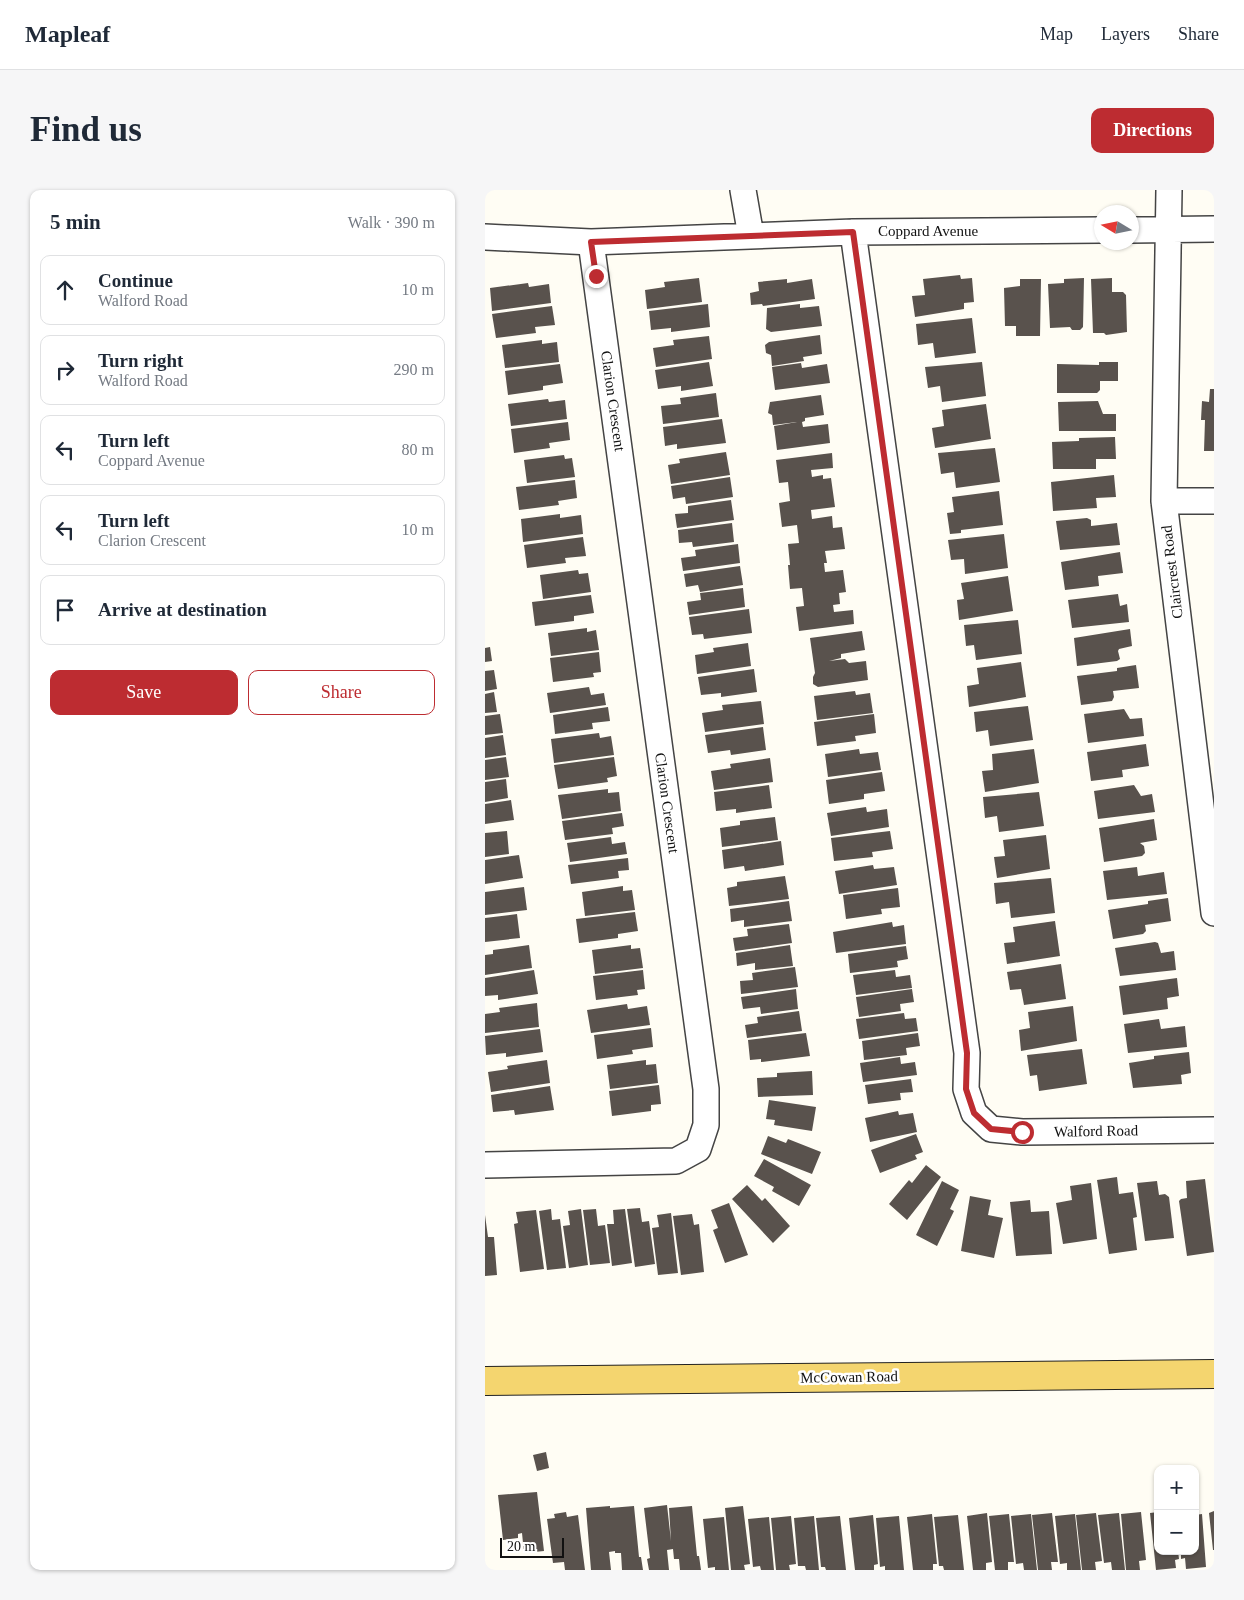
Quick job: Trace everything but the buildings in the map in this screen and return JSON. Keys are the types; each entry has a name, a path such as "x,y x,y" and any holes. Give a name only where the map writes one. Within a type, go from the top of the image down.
{"main road":[{"name":"McCowan Road","path":"485,1381 1214,1374"}],"street":[{"path":"743,190 751,236"},
{"name":"Claircrest Road","path":"1169,190 1164,501 1214,913"},
{"path":"1139,230 1214,228"},
{"name":"Coppard Avenue","path":"485,237 591,242 853,232 1094,230"},
{"name":"Walford Road","path":"853,232 965,1043 966,1089 974,1113 991,1129 1022,1132 1214,1130"},
{"name":"Clarion Crescent","path":"485,1165 676,1161 698,1149 706,1125 706,1089 591,242"},
{"path":"1164,501 1214,501"}],"route":[{"path":"596,276 591,242 853,232 967,1053 966,1089 974,1113 991,1129 1022,1132"}]}
